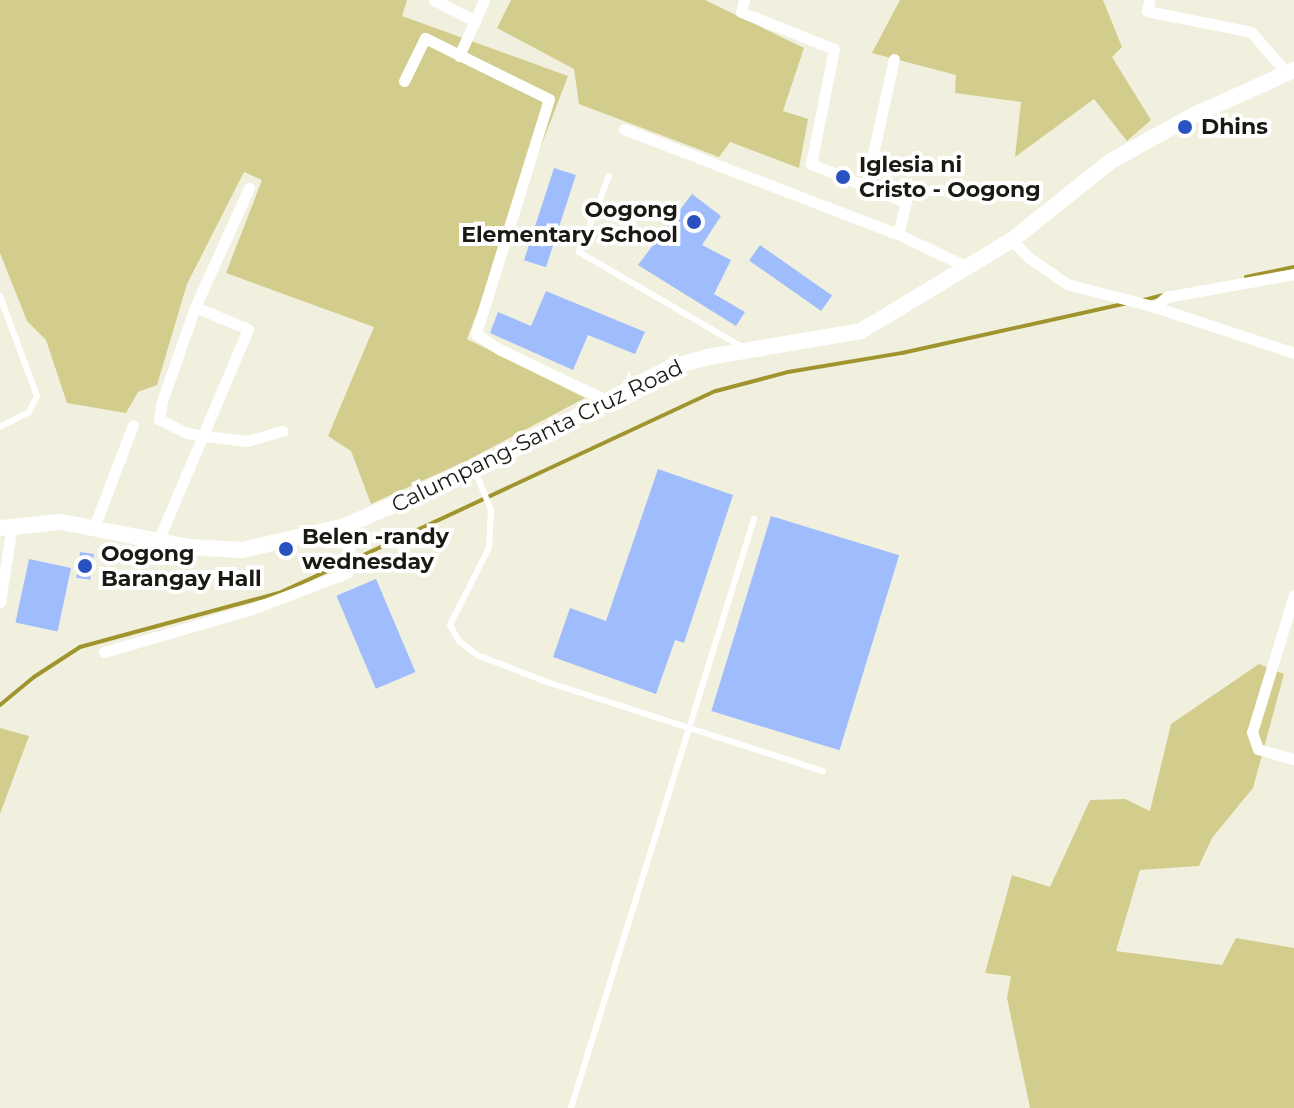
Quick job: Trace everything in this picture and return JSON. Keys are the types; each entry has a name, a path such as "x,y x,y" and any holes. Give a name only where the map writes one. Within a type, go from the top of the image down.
{"main road":[{"name":"Calumpang-Santa Cruz Road","path":"6,526 61,522 158,541 242,550 271,546 342,527 475,470 671,367 746,350 861,331 1012,240 1111,161 1194,115 1290,72"}],"street":[{"path":"434,0 475,21"},
{"path":"459,56 484,0"},
{"path":"744,0 741,12 834,49 811,164 906,202 898,234"},
{"path":"1149,0 1147,11 1251,32 1290,72"},
{"path":"404,81 425,38 549,99 476,334 501,350 606,400"},
{"path":"866,186 894,59"},
{"path":"624,129 898,234 967,267"},
{"path":"249,188 195,307 162,401 159,419 187,433 247,441 283,431"},
{"path":"1012,240 1028,257 1067,284 1091,293 1134,299 1294,353"},
{"path":"1152,306 1166,297 1294,274"},
{"path":"158,541 248,329 195,307"},
{"path":"94,527 133,425"},
{"path":"0,602 6,526"},
{"path":"104,652 262,606 347,573 352,562 342,527"},
{"path":"1294,595 1252,732 1258,749 1294,759"}],"lane":[{"path":"609,176 579,252 746,350"},
{"path":"0,296 37,396 29,412 0,427"},
{"path":"475,470 489,503 489,548 450,625 459,641 477,655 544,681 823,771"},
{"path":"571,1108 754,519"}],"shaded area":[{"path":"0,0 407,0 402,16 568,76 467,339 585,398 468,460 371,504 351,451 328,436 374,327 226,273 262,180 244,172 187,284 157,385 138,392 126,413 67,403 46,340 27,321 0,253"},
{"path":"511,0 705,0 804,48 783,111 808,119 799,168 730,142 719,157 579,104 574,69 497,28"},
{"path":"900,0 1103,0 1122,47 1112,57 1151,120 1127,141 1094,99 1015,157 1021,102 955,93 956,75 872,53"},
{"path":"1259,664 1284,674 1253,788 1212,838 1199,866 1140,870 1116,951 1222,965 1236,938 1294,948 1294,1108 1030,1108 1007,998 1011,976 985,973 1012,875 1050,887 1090,800 1125,799 1150,811 1171,724"},
{"path":"0,728 29,736 0,814"}],"building":[{"path":"554,168 576,175 546,267 524,260"},
{"path":"692,194 721,216 702,245 731,260 714,294 745,312 736,326 638,265"},
{"path":"760,245 832,295 821,311 749,261"},
{"path":"546,291 645,332 635,354 588,335 573,370 490,333 498,312 531,326"},
{"path":"658,469 733,495 684,643 675,640 656,694 553,657 570,608 606,621"},
{"path":"771,516 899,555 840,750 711,711"},
{"name":"Oogong Barangay Hall","path":"80,552 94,554 90,580 76,578"},
{"path":"29,559 71,568 58,632 15,623"},
{"path":"376,579 415,672 376,689 336,596"}],"waterway":[{"path":"1246,277 1294,267"},
{"path":"1144,300 1163,295"},
{"path":"355,559 716,391 788,372 902,353 1128,303"},
{"path":"0,705 34,677 80,647 279,593 347,562"}],"place":[{"name":"Dhins","path":"1185,127"},
{"name":"Iglesia ni Cristo - Oogong","path":"843,177"},
{"name":"Oogong Elementary School","path":"694,222"},
{"name":"Belen -randy wednesday","path":"286,549"},
{"name":"Oogong Barangay Hall","path":"85,566"}]}
